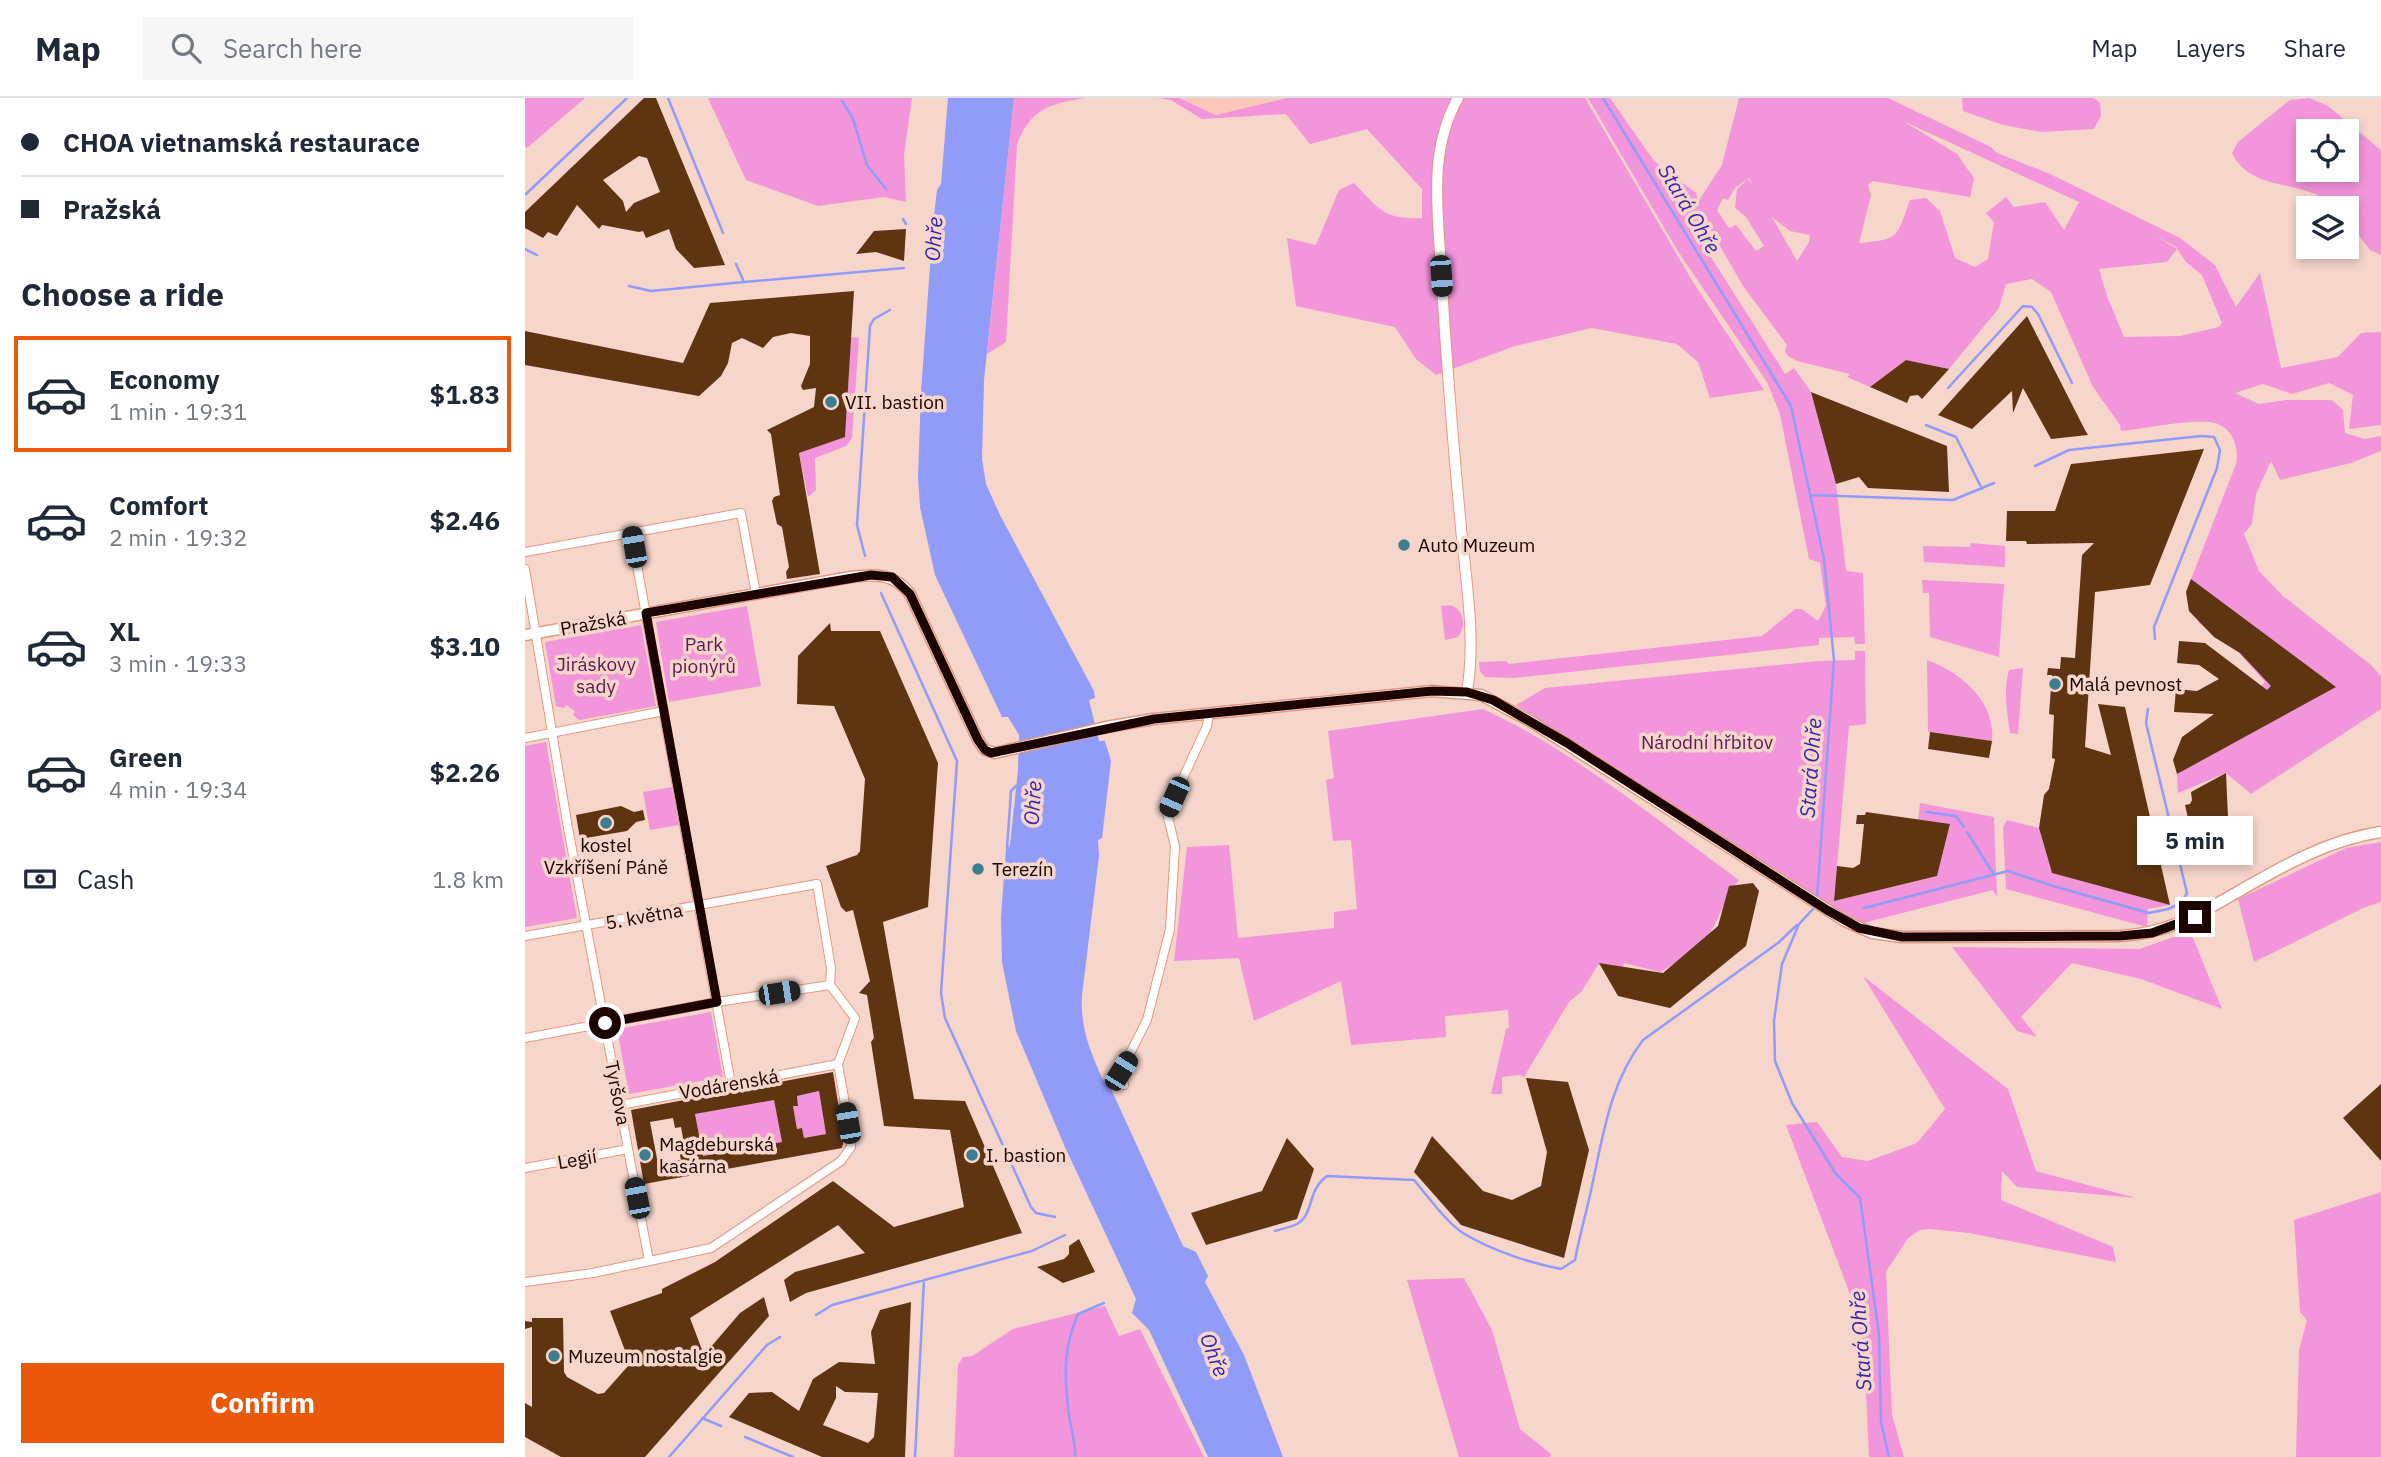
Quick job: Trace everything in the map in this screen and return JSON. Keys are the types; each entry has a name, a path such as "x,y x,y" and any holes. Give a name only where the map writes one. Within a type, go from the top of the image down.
{"main road":[{"name":"Pražská","path":"530,634 862,575 886,575 897,580 910,594 978,740 985,750 995,753 1106,727 1209,713 1432,691 1467,692 1493,700 1567,743 1827,910 1859,928 1902,937 2120,936 2168,929 2318,849 2381,832"}],"street":[{"path":"1458,98 1442,137 1436,180 1448,387 1467,593 1471,671 1467,692"},
{"path":"525,552 741,513 756,594"},
{"path":"631,532 731,1084"},
{"name":"Tyršova","path":"525,569 530,634 553,733 649,1261"},
{"path":"525,738 664,711"},
{"path":"1124,1084 1121,1071 1147,1020 1170,929 1175,846 1167,813 1207,726 1209,713"},
{"name":"5. května","path":"525,936 817,884 831,968 830,985"},
{"path":"525,1038 717,1002 830,985 855,1018 838,1064 851,1138 851,1147 841,1161 711,1248 593,1273 525,1282"},
{"name":"Vodárenská","path":"620,1105 838,1064"},
{"name":"Legií","path":"525,1168 628,1149"}],"shaded area":[{"path":"1179,98 1287,98 1215,115"}],"green space":[{"path":"525,98 585,98 527,148"},
{"path":"708,98 912,98 904,155 906,202 884,197 818,206 746,180"},
{"path":"1014,98 1085,98 1042,110 1028,123 1017,144 1006,342 987,354"},
{"path":"1157,98 1179,98 1216,115 1287,98 1585,98 1693,282 1764,390 1710,398 1698,362 1677,344 1592,328 1515,346 1436,375 1416,359 1395,327 1296,306 1287,238 1316,245 1339,190 1354,183 1390,215 1422,218 1422,189 1367,129 1310,144 1286,114 1202,119 1171,100"},
{"path":"1588,98 1610,98 1654,161 1696,193 1698,202 1722,165 1739,98 1888,98 1991,147 1997,153 2050,174 2180,238 2215,265 2236,307 2260,273 2281,368 2338,357 2361,333 2381,332 2381,425 2349,429 2353,395 2329,383 2292,394 2263,384 2235,393 2259,404 2286,400 2332,400 2343,410 2345,433 2365,439 2381,436 2381,451 2351,463 2280,480 2271,461 2256,494 2252,524 2244,534 2259,571 2283,596 2371,665 2381,676 2381,709 2251,794 2226,773 2178,793 2177,774 2265,682 2239,653 2199,623 2189,611 2186,592 2236,464 2237,451 2229,432 2210,422 2177,423 2121,431 2120,425 2093,387 2051,292 2032,279 2006,284 1999,308 1949,369 1906,360 1870,387 1847,377 1850,374 1797,361 1788,356 1785,351 1787,345 1743,286 1701,213 1697,235 1785,374 1794,368 1811,392 1836,484 1846,571 1863,573 1865,644 1855,644 1854,637 1819,638 1819,645 1514,678 1485,677 1480,671 1479,662 1506,661 1509,664 1762,636 1795,609 1802,609 1818,621 1826,606 1820,563 1809,559 1780,414 1767,382 1679,253","holes":["1903,121 2079,202 2064,230 2045,202 2014,207 2006,197 1986,213 1994,222 1988,259 1975,267 1955,258 1940,211 1926,198 1910,200 1899,229 1890,238 1859,243 1871,195 1868,185 1873,181 1970,197 1974,178 1957,154","1749,178 1753,185 1748,179 1737,189 1735,208 1746,217 1764,246 1756,251 1736,225 1729,228 1717,210 1723,198 1728,200 1735,188","1772,217 1790,231 1810,235 1809,242 1797,261","2156,236 2176,247 2186,262 2202,275 2222,323 2219,327 2180,336 2124,337 2099,269 2167,262 2177,249"]},
{"path":"1962,98 2094,98 2100,103 2101,116 2094,129 2041,132 2003,125 1963,111"},
{"path":"2309,98 2328,106 2344,119 2296,119 2296,182 2359,182 2359,132 2381,150 2381,255 2370,250 2359,236 2359,196 2318,196 2258,177 2239,164 2232,153 2238,142 2290,100"},
{"path":"851,337 859,338 852,438 846,446 815,458 816,490 808,497 799,453 845,436"},
{"path":"1971,543 2005,546 2005,567 1924,562 1923,546 1970,547"},
{"path":"1922,580 2004,584 1999,657 1930,637 1929,593 1923,593"},
{"path":"1450,605 1461,614 1463,628 1458,637 1445,640 1441,606"},
{"name":"Park pionýrů","path":"747,606 761,686 669,702 656,622"},
{"name":"Jiráskovy sady","path":"641,625 656,706 579,720 573,715 575,711 566,705 564,708 556,706 545,642"},
{"name":"Národní hřbitov","path":"1855,651 1865,651 1866,724 1849,726 1834,901 1937,876 1950,825 1918,820 1920,803 1994,817 1997,897 1993,890 1863,923 1516,705 1545,688 1819,661 1855,660"},
{"path":"1927,660 1963,680 1982,701 1992,727 1992,741 1928,732"},
{"path":"2023,668 2018,734 2010,733 2006,702 2007,678 2009,670"},
{"path":"1483,709 1550,745 1582,766 1739,880 1715,924 1698,946 1660,972 1624,963 1623,968 1598,965 1581,992 1569,1002 1524,1077 1502,1077 1502,1094 1491,1094 1506,1029 1509,1028 1508,1010 1445,1016 1446,1037 1351,1045 1341,981 1254,1021 1239,958 1174,961 1187,847 1229,845 1238,938 1334,928 1334,912 1357,909 1351,840 1333,841 1326,780 1334,778 1328,731"},
{"path":"546,742 577,918 525,927 525,746"},
{"path":"672,787 679,825 650,830 643,792"},
{"path":"2007,820 2039,828 2052,873 2170,905 2148,909 2147,927 2006,889 2003,827"},
{"path":"2381,842 2381,902 2363,908 2254,962 2238,899 2346,848"},
{"path":"2183,934 2193,938 2222,1009 2141,979 2072,963 2021,1017 2037,1037 2017,1031 1952,947 2139,949"},
{"path":"1863,976 2008,1089 2036,1171 2136,1198 2017,1187 2002,1171 2001,1200 2113,1247 2116,1262 1969,1233 1930,1229 1920,1230 1908,1238 1886,1272 1892,1415 1904,1457 1869,1457 1864,1348 1853,1302 1786,1125 1817,1122 1842,1157 1868,1161 1917,1143 1945,1109"},
{"path":"711,1012 723,1077 629,1094 617,1029"},
{"path":"819,1091 826,1134 804,1138 802,1128 797,1129 793,1106 798,1105 797,1096"},
{"path":"774,1100 782,1142 703,1156 695,1114"},
{"path":"2381,1192 2381,1457 2296,1457 2299,1350 2307,1320 2300,1312 2294,1220"},
{"path":"1464,1278 1492,1330 1520,1429 1551,1454 1550,1457 1459,1457 1407,1280"},
{"path":"1105,1306 1119,1336 1140,1329 1204,1457 954,1457 958,1365 963,1357 972,1356 1013,1329"}],"water":[{"name":"Ohře","path":"948,98 1014,98 984,380 982,459 986,484 1000,515 1094,691 1095,698 1089,700 1099,741 1105,741 1111,761 1102,838 1098,840 1099,856 1082,995 1087,1039 1103,1080 1111,1083 1111,1089 1183,1246 1196,1252 1208,1276 1205,1282 1244,1355 1283,1457 1208,1457 1149,1330 1132,1313 1136,1299 1064,1145 1016,1031 1002,962 1001,917 1006,849 1010,845 1018,770 1019,735 1008,717 1002,717 935,575 920,507 918,477 921,392 933,224 937,190 941,184"}],"building":[{"path":"644,98 656,98 725,265 694,268 676,249 669,229 646,238 643,231 602,225 599,229 577,205 557,236 548,232 543,238 525,228 525,212","holes":["639,156 647,158 660,192 634,203 626,212 623,201 603,180"]},
{"path":"906,229 904,261 876,252 856,254 874,231"},
{"name":"VII. bastion","path":"854,291 845,437 799,453 820,574 787,579 786,572 789,567 782,527 777,524 772,501 780,495 771,434 767,430 814,407 816,388 803,390 801,386 810,364 810,336 791,333 773,337 763,348 742,338 732,343 728,363 721,376 699,396 525,365 525,331 683,363 710,303"},
{"path":"2027,316 2088,435 2051,439 2023,388 2013,413 2012,391 1972,429 1938,415"},
{"path":"1906,360 1949,369 1922,399 1918,395 1910,396 1907,403 1870,387"},
{"path":"1811,392 1947,446 1949,492 1868,488 1859,477 1836,484"},
{"path":"2204,449 2150,585 2095,592 2085,747 2111,755 2098,704 2125,707 2170,905 2052,873 2039,828 2044,795 2049,789 2055,759 2052,758 2054,715 2049,714 2052,675 2047,675 2048,668 2060,669 2061,657 2075,658 2082,555 2094,543 2027,544 2026,541 2006,541 2007,511 2055,511 2071,464"},
{"path":"2191,579 2336,687 2177,774 2173,760 2182,737 2214,714 2174,712 2176,689 2197,691 2219,679 2199,665 2177,663 2179,641 2205,643 2267,690 2271,686 2240,653 2214,637 2189,611 2186,592"},
{"path":"830,623 831,631 880,631 938,763 928,907 883,922 914,1099 965,1101 1022,1233 806,1293 790,1302 784,1280 795,1272 865,1253 838,1225 690,1318 704,1355 740,1313 764,1297 769,1316 645,1457 561,1457 525,1437 525,1403 532,1407 532,1327 525,1329 525,1321 532,1322 532,1318 563,1318 564,1372 567,1377 598,1394 604,1393 628,1366 629,1361 610,1311 662,1293 662,1289 715,1262 833,1181 894,1227 964,1207 950,1130 884,1126 867,995 859,993 870,981 853,910 846,912 841,907 826,866 857,855 860,851 865,779 834,706 797,704 798,656"},
{"path":"1930,732 1992,741 1989,758 1928,749"},
{"path":"2226,773 2228,817 2194,845 2185,805 2192,800 2191,792"},
{"name":"kostel Vzkříšení Páně","path":"621,806 634,812 643,810 645,820 636,822 627,831 580,839 576,815"},
{"path":"1866,812 1950,824 1937,876 1834,901 1837,866 1853,868 1860,864 1864,824 1856,824 1857,815 1865,815"},
{"path":"1753,883 1759,891 1746,946 1670,1008 1618,996 1599,963 1663,973 1718,926 1729,886"},
{"path":"833,1072 844,1139 842,1148 644,1184 631,1110","holes":["819,1091 826,1134 804,1138 802,1128 797,1129 793,1106 798,1106 797,1096","774,1100 782,1142 703,1156 695,1114","673,1118 675,1128 681,1127 685,1149 679,1150 681,1160 658,1164 650,1122"]},
{"path":"1526,1078 1568,1082 1589,1150 1564,1258 1461,1225 1414,1172 1432,1136 1483,1191 1512,1200 1541,1186 1547,1152"},
{"path":"2381,1084 2381,1161 2343,1118"},
{"path":"1287,1138 1314,1169 1297,1219 1206,1245 1191,1213 1262,1191"},
{"path":"1079,1239 1095,1272 1063,1283 1037,1267 1064,1259 1069,1254 1069,1246"},
{"path":"911,1302 905,1457 822,1457 729,1417 749,1393 772,1392 799,1411 813,1379 839,1362 875,1364 871,1332 880,1310","holes":["836,1386 845,1392 878,1393 874,1437 868,1443 823,1425 836,1398"]}],"waterway":[{"path":"526,194 627,98"},
{"path":"668,98 723,233"},
{"name":"Stará Ohře","path":"1603,98 1791,406 1824,559 1834,660 1817,898"},
{"path":"842,101 853,119 867,165 886,189"},
{"path":"903,219 906,224"},
{"path":"525,249 537,255"},
{"path":"736,264 744,282 904,268"},
{"path":"629,286 651,291 744,282"},
{"path":"1948,388 2023,306 2032,307 2038,314 2072,383"},
{"path":"865,556 857,525 870,326 874,319 890,310"},
{"path":"1926,425 1956,437 1982,489"},
{"path":"2035,466 2069,450 2201,436 2214,437 2220,450 2217,468 2154,627 2155,639"},
{"path":"1811,495 1953,500 1994,483"},
{"path":"881,593 957,761 941,993 945,1018 1031,1207 1036,1213 1055,1217"},
{"path":"1864,908 2008,871 2149,913 2181,903 2187,893 2146,723 2148,709"},
{"name":"Ohře","path":"1007,848 1011,791 1016,786"},
{"path":"1926,812 1956,816 1964,827"},
{"path":"1967,832 1993,873"},
{"name":"Stará Ohře","path":"1814,908 1799,924 1782,964 1774,1021 1775,1061 1792,1103 1836,1174 1860,1198 1879,1334 1881,1422 1889,1457"},
{"path":"1275,1231 1302,1220 1316,1188 1327,1176 1414,1180 1444,1216 1463,1233 1511,1255 1561,1269 1575,1260 1610,1107 1632,1056 1643,1040 1778,943 1797,925"},
{"path":"816,1315 832,1305 1032,1251 1065,1235"},
{"path":"915,1457 924,1280"},
{"path":"1075,1457 1067,1394 1068,1349 1078,1314 1104,1303"},
{"path":"669,1457 767,1345 780,1337"},
{"path":"702,1418 721,1426"},
{"path":"745,1437 793,1457"}],"place":[{"name":"VII. bastion","path":"831,402"},
{"name":"Auto Muzeum","path":"1404,545"},
{"name":"Malá pevnost","path":"2055,684"},
{"name":"kostel Vzkříšení Páně","path":"606,823"},
{"name":"Terezín","path":"978,869"},
{"name":"Magdeburská kasárna","path":"645,1155"},
{"name":"I. bastion","path":"972,1155"},
{"name":"Muzeum nostalgie","path":"554,1356"}],"route":[{"path":"605,1023 717,1002 646,613 871,575 892,577 910,594 978,740 985,750 991,753 1129,722 1432,691 1467,692 1493,700 1567,743 1827,910 1872,933 1923,938 2120,936 2168,929 2195,917"}]}
